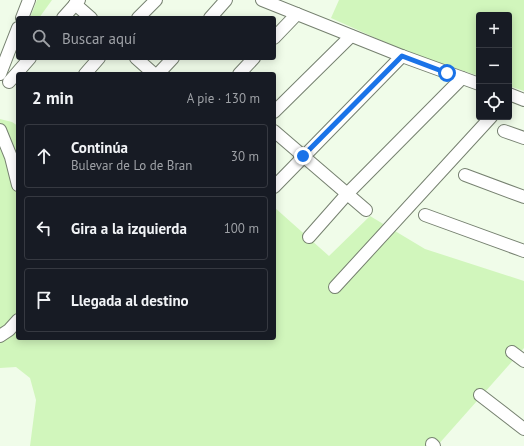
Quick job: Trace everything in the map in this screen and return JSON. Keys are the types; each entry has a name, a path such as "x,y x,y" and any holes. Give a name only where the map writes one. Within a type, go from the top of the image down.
{"street":[{"path":"23,16 29,0"},
{"path":"140,16 156,0"},
{"path":"212,16 226,0"},
{"path":"262,0 402,56 476,83"},
{"path":"65,16 77,2 89,16"},
{"path":"276,36 297,14"},
{"path":"5,78 16,36"},
{"path":"276,110 351,36"},
{"path":"276,184 402,56"},
{"path":"5,78 28,60"},
{"path":"88,72 97,60"},
{"path":"138,60 152,72"},
{"path":"160,72 171,60"},
{"path":"241,72 252,60"},
{"path":"309,237 347,194 462,78"},
{"path":"512,97 524,100"},
{"path":"335,287 488,120"},
{"path":"0,130 11,157 16,177"},
{"path":"504,131 524,138"},
{"path":"276,133 366,210"},
{"path":"465,175 524,196"},
{"path":"426,214 524,251"},
{"path":"0,336 16,322"},
{"path":"512,352 524,361"},
{"path":"480,395 524,429"}],"green space":[{"path":"37,0 52,0 40,16 31,16"},
{"path":"339,0 524,0 524,91 512,87 512,12 476,12 476,75 409,53 331,18"},
{"path":"0,119 16,125 16,340 276,340 276,209 329,256 370,216 425,249 524,281 524,348 437,446 30,446 36,400 30,378 16,367 0,368"}],"route":[{"path":"303,156 402,56 447,73"}]}
